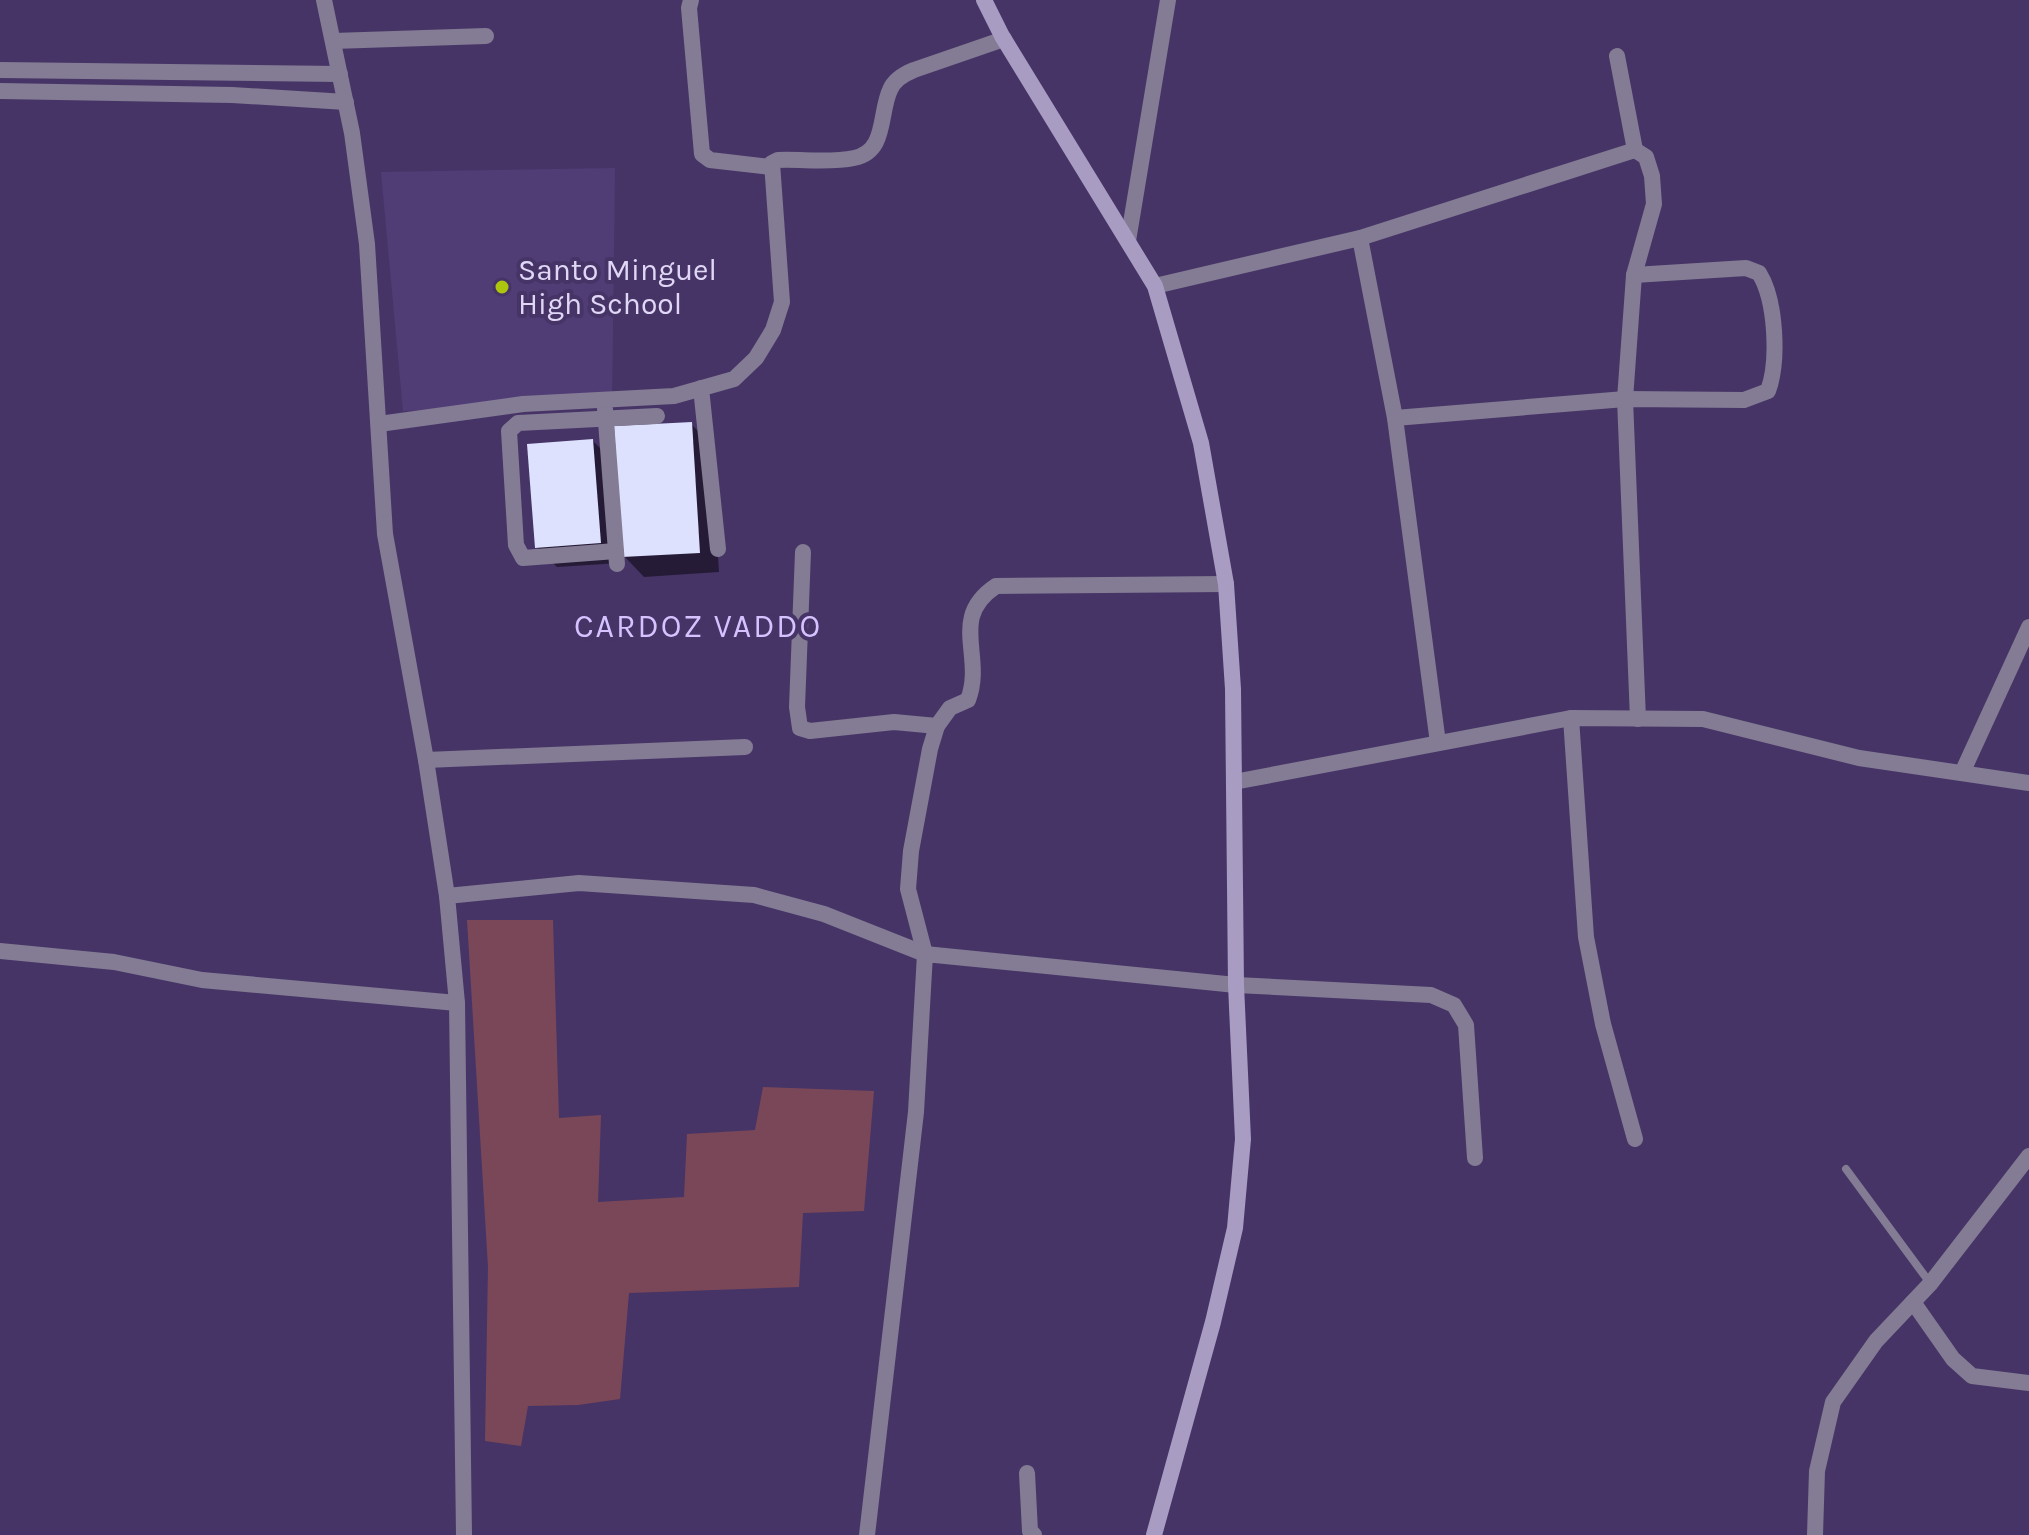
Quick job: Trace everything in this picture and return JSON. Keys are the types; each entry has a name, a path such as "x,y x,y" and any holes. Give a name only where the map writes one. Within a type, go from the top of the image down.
{"main road":[{"path":"984,0 1004,39 1155,286 1201,443 1226,584 1233,689 1236,985 1243,1139 1235,1228 1213,1322 1154,1535"}],"street":[{"path":"324,0 346,102 367,244 385,534 447,896 457,1003 464,1535"},
{"path":"691,0 689,8 702,154 710,160 771,167"},
{"path":"1128,241 1168,0"},
{"path":"333,41 486,36"},
{"path":"379,424 523,404 674,396 734,379 756,358 773,330 782,302 771,167 774,160 855,158 870,152 879,135 890,88 900,77 1004,39"},
{"path":"1617,56 1635,150 1646,157 1652,176 1654,204 1634,275 1625,399 1638,719"},
{"path":"0,70 340,74"},
{"path":"0,91 232,95 346,102"},
{"path":"1155,286 1360,238 1635,150"},
{"path":"1360,238 1395,418 1438,743"},
{"path":"1395,418 1625,399 1744,400 1768,391 1774,375 1771,298 1759,273 1746,268 1634,275"},
{"path":"701,388 718,549"},
{"path":"604,400 606,420 617,557 523,558 516,545 509,431 518,423 606,420 657,416"},
{"path":"803,552 797,707 800,728 810,731 894,722 937,726"},
{"path":"867,1535 916,1112 925,954 908,889 911,851 937,726 950,708 968,700 974,684 971,610 982,595 996,586 1226,584"},
{"path":"1962,773 2029,627"},
{"path":"1571,718 1586,937 1603,1024 1635,1139"},
{"path":"1234,782 1571,718 1703,719 1859,758 2029,783"},
{"path":"426,760 745,747"},
{"path":"447,896 579,883 754,895 824,914 925,954 1236,985 1431,995 1454,1005 1466,1025 1475,1158"},
{"path":"0,951 114,962 202,980 457,1003"},
{"path":"1815,1535 1817,1471 1833,1402 1876,1341 1930,1284 2029,1156"},
{"path":"1913,1302 1953,1359 1972,1376 2029,1383"},
{"path":"1027,1473 1030,1531 1034,1535"}],"lane":[{"path":"1846,1169 1930,1284"}],"shaded area":[{"name":"Santo Minguel High School","path":"615,168 612,403 403,411 381,172"},
{"path":"467,920 553,920 559,1118 601,1115 598,1202 684,1197 687,1134 755,1130 763,1087 874,1091 864,1211 803,1213 799,1287 629,1293 620,1399 578,1405 528,1406 521,1446 485,1441 488,1267"}],"building":[{"path":"692,422 700,553 622,557 614,426"},
{"path":"593,439 601,543 535,548 527,444"}],"place":[{"name":"Santo Minguel High School","path":"502,287"}],"district":[{"name":"CARDOZ VADDO","path":"698,626"}]}
